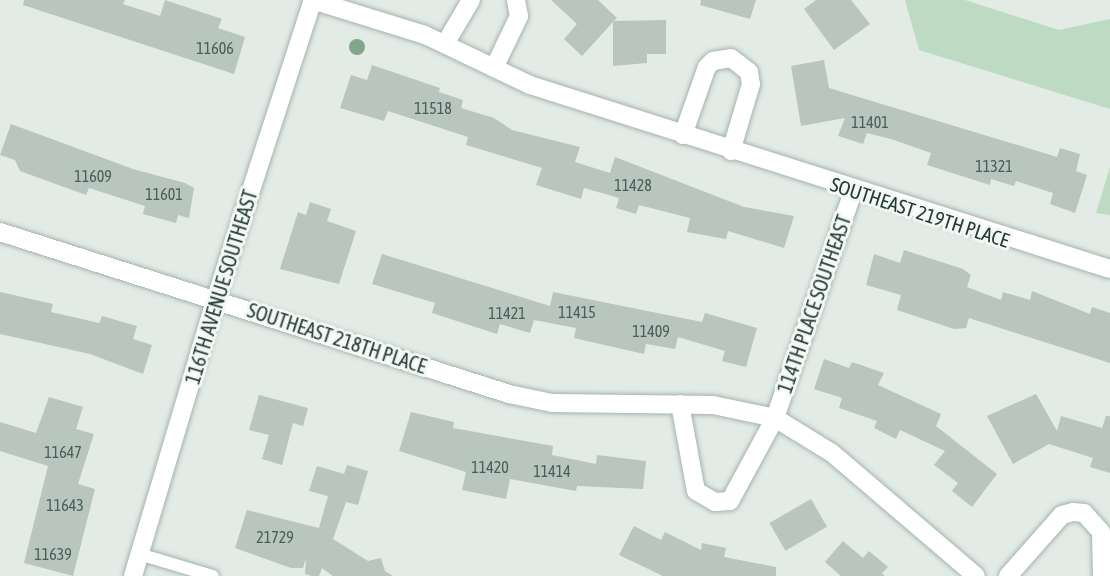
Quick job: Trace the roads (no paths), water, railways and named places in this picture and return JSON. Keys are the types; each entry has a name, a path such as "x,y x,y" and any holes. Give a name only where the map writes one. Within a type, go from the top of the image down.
{"street":[{"name":"SOUTHEAST 219TH PLACE","path":"312,0 445,44 530,85 853,191 1110,269"},
{"name":"116TH AVENUE SOUTHEAST","path":"133,576 216,298 312,0"},
{"path":"445,44 471,0"},
{"path":"494,68 519,15 516,0"},
{"path":"683,135 707,67 731,58 749,72 751,84 731,151"},
{"name":"114TH PLACE SOUTHEAST","path":"775,418 853,191"},
{"name":"SOUTHEAST 218TH PLACE","path":"0,232 216,298 508,394 552,403 680,404 775,418 832,453 976,576"},
{"path":"680,404 696,491 715,502 737,496 775,418"},
{"path":"1008,576 1062,515 1073,512 1084,513 1101,532 1102,576"}],"lane":[{"path":"139,554 213,576"}]}
